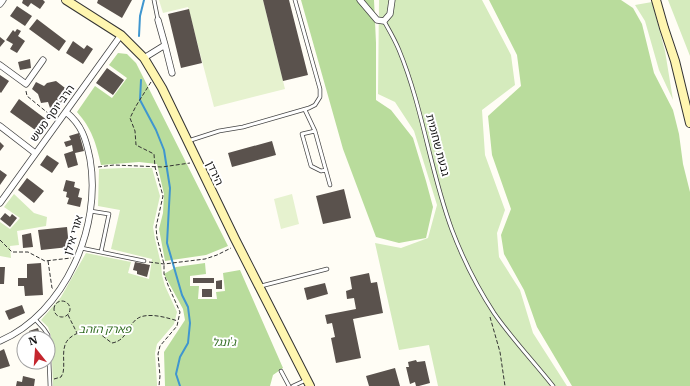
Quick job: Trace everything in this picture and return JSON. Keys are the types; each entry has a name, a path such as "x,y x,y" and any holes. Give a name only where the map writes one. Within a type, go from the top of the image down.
{"street":[{"path":"0,4 3,0"},
{"name":"הירדן","path":"66,0 75,2 120,35 144,58 155,75 198,161 237,245 308,383"},
{"name":"גבעת שחומית","path":"360,0 377,20 384,20"},
{"path":"384,20 390,14 392,0"},
{"path":"656,0 675,61 690,123"},
{"path":"158,20 172,73"},
{"name":"הרב יוסף משש","path":"0,203 120,35"},
{"path":"144,58 165,45"},
{"path":"0,65 26,84 43,60"},
{"name":"אורי אילן","path":"0,341 28,324 58,292 70,273 86,233 93,189 91,168 88,151 81,130 73,118 66,112"},
{"path":"0,126 35,154"}],"lane":[{"path":"154,0 158,20"},
{"path":"188,141 219,130 243,127 305,110 315,105 320,97 320,89 295,0"},
{"name":"גבעת שחומית","path":"384,20 399,49 410,80 451,229 475,282 495,314 553,386"},
{"path":"305,110 315,131 330,185"},
{"path":"315,131 302,134 311,166 321,171 326,170"},
{"path":"90,211 109,214 101,252"},
{"path":"81,248 144,261"},
{"path":"259,286 327,269"},
{"path":"34,318 48,335 50,386"},
{"path":"281,371 289,386"},
{"path":"293,386 308,383"}],"path":[{"path":"155,75 130,118 135,131 136,145 154,154 155,167 163,196 156,227 164,264 164,274 180,312 177,326 160,346 158,354 160,376 159,386"},
{"path":"26,91 28,96 55,119"},
{"path":"91,168 114,165 162,167 198,161"},
{"path":"0,240 12,252 28,252 45,261 77,257"},
{"path":"144,261 164,264 205,259 237,245"},
{"path":"48,260 52,288 58,292"},
{"path":"68,314 61,316 57,314 55,308 57,303 64,301 68,304 70,309 68,314 78,333"},
{"path":"488,303 500,352 505,386"},
{"path":"50,379 61,377 63,373 65,344 70,338 78,333 92,331 100,334 112,343 120,340 133,322 145,315 178,321"}],"green space":[{"path":"159,0 263,0 285,89 214,107 188,7 163,13"},
{"path":"301,0 374,0 376,100 391,110 413,138 433,207 426,238 399,243 376,237 343,149"},
{"path":"379,0 482,0 511,55 515,85 482,110 485,155 505,210 497,233 499,257 520,290 533,333 567,386 438,386 429,345 399,350 375,243 401,248 428,238 437,205 414,131 395,102 378,94"},
{"path":"489,0 621,0 633,8 642,24 654,73 673,110 690,192 690,386 572,386 537,327 524,290 504,254 501,235 511,209 492,155 488,116 521,86 517,55"},
{"path":"668,0 690,0 690,56"},
{"path":"652,2 665,51 673,100 659,70 645,21 635,5"},
{"path":"118,53 127,54 136,63 228,246 206,255 165,261 159,229 163,213 164,194 157,164 139,162 101,165 93,137 77,112 95,86 112,98 127,78 109,65"},
{"name":"פארק הזהב","path":"152,168 160,196 153,227 165,286 177,312 174,324 157,344 155,353 157,386 53,386 52,370 56,370 56,330 49,330 41,320 61,297 86,253 131,262 128,273 149,279 152,259 111,249 120,210 98,206 99,169"},
{"path":"14,194 34,213 47,217 46,226 17,231 19,245 10,246 11,258 0,256 0,222 10,229 20,218 4,207"},
{"path":"292,194 299,224 281,229 274,199"},
{"name":"ג'ונגל","path":"205,263 206,274 190,276 190,286 199,286 198,299 217,299 216,292 225,291 223,273 240,270 283,368 273,375 270,386 165,386 164,352 185,320 183,309 164,274 176,267"}],"building":[{"path":"23,0 43,0 45,2 40,9 31,3 28,7 22,3"},
{"path":"98,0 132,0 122,18 97,3"},
{"path":"263,0 289,0 308,75 283,81"},
{"path":"17,6 32,16 25,26 10,16"},
{"path":"189,9 202,63 181,68 168,14"},
{"path":"37,19 66,41 59,51 29,29"},
{"path":"17,29 21,31 18,36 25,41 17,53 10,49 13,44 6,40 13,30 15,32"},
{"path":"0,37 5,41 0,47"},
{"path":"73,41 84,49 87,45 93,49 83,64 66,53"},
{"path":"30,59 31,68 20,70 18,62"},
{"path":"107,68 124,80 113,95 96,83"},
{"path":"0,75 9,81 1,93 0,92"},
{"path":"56,81 69,91 58,107 50,108 48,102 41,103 38,94 32,89 36,82 44,86 47,83"},
{"path":"19,99 47,120 38,132 10,112"},
{"path":"79,133 84,151 75,153 78,165 68,168 64,154 73,151 72,145 66,147 64,142 71,140 69,136"},
{"path":"272,141 276,155 232,167 228,153"},
{"path":"0,142 4,146 0,151"},
{"path":"47,155 59,163 52,173 40,165"},
{"path":"0,170 7,175 0,185"},
{"path":"27,178 44,191 34,203 18,190"},
{"path":"66,180 75,182 74,187 80,189 78,197 82,198 80,207 67,204 69,198 66,197 67,192 63,191"},
{"path":"344,189 351,218 323,224 316,196"},
{"path":"5,213 10,217 12,214 17,218 10,227 0,219"},
{"path":"67,227 69,247 41,250 38,230"},
{"path":"31,233 33,247 23,248 22,235"},
{"path":"135,262 150,265 147,277 137,274 137,271 133,270"},
{"path":"41,263 43,295 25,296 24,286 18,286 18,278 27,278 27,264"},
{"path":"0,267 5,267 4,284 0,284"},
{"path":"369,273 371,283 377,282 383,313 353,319 361,358 336,363 331,338 335,337 332,323 327,324 325,315 356,309 354,298 347,299 346,291 352,289 350,277"},
{"path":"193,278 214,278 214,283 193,283"},
{"path":"222,280 222,289 216,289 216,281"},
{"path":"325,283 328,294 307,300 304,288"},
{"path":"202,289 212,289 212,297 202,297"},
{"path":"22,305 25,313 9,320 5,311"},
{"path":"4,349 10,366 0,369 0,351"},
{"path":"416,360 417,362 425,361 430,383 419,386 416,386 415,382 410,384 406,367 409,367 408,362"},
{"path":"395,368 400,386 369,386 366,376"},
{"path":"23,376 35,379 34,386 16,386 17,381 22,382"}],"waterway":[{"path":"139,36 140,16 144,0"},
{"path":"141,80 140,100 156,130 164,150 170,188 167,243 182,295 188,307 190,323 188,343 180,357 176,374 180,386"}]}
